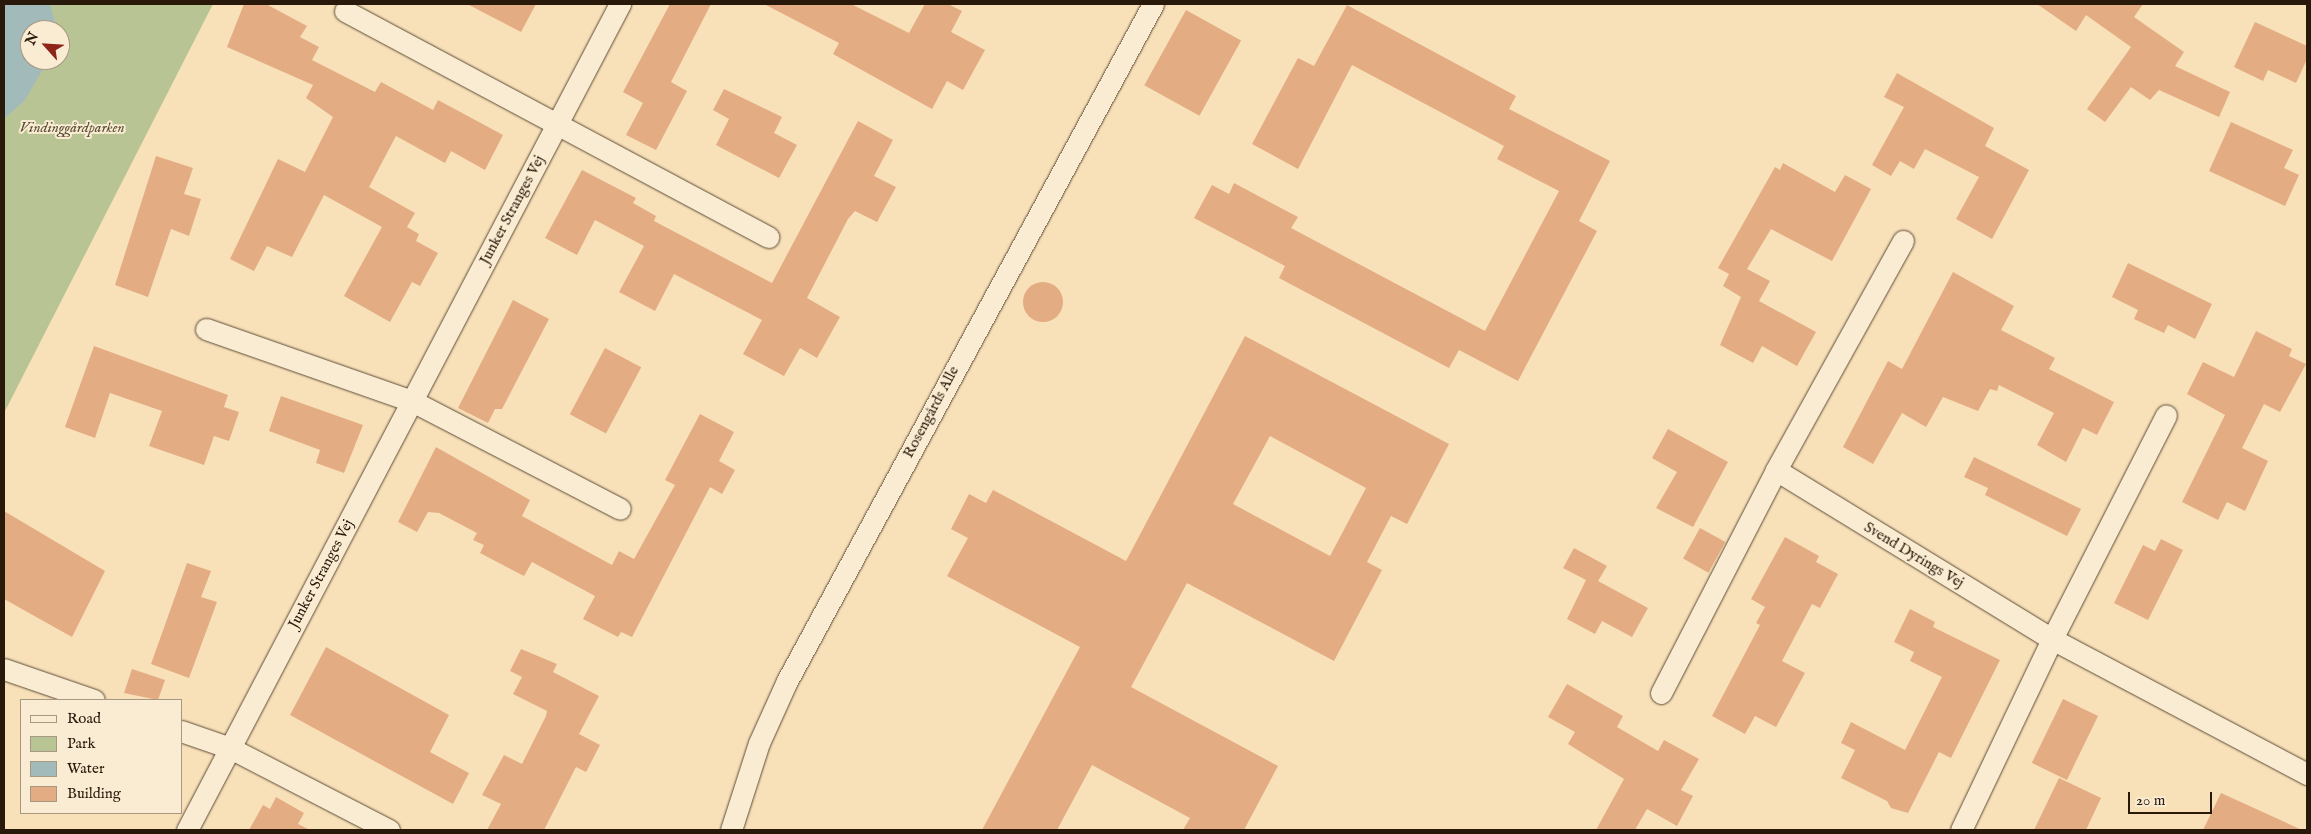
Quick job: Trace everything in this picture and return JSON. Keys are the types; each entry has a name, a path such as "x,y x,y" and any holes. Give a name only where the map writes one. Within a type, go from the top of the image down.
{"street":[{"name":"Junker Stranges Vej","path":"187,830 620,4"},
{"name":"Rosengårds Alle","path":"731,830 760,743 787,681 1153,4"},
{"path":"346,11 769,236"},
{"path":"1661,693 1776,470 1903,241"},
{"path":"206,329 412,401 620,509"},
{"path":"1961,830 2052,639 2166,415"},
{"name":"Svend Dyrings Vej","path":"1776,470 2052,639 2307,774"},
{"path":"4,669 91,699"},
{"path":"182,731 230,748 389,830"}],"green space":[{"name":"Vindinggårdparken","path":"4,4 213,4 4,413"}],"water":[{"path":"4,4 50,4 54,20 20,20 20,70 42,70 25,100 4,119"}],"building":[{"path":"244,4 266,4 307,26 300,37 319,47 312,60 375,92 381,82 433,110 438,100 503,135 485,170 451,151 445,163 396,136 369,187 415,213 407,227 419,234 416,241 438,253 420,286 412,282 390,322 344,296 382,227 324,195 292,257 267,246 254,271 230,259 278,159 305,172 333,117 306,98 313,85 227,47"},
{"path":"467,4 536,4 521,32"},
{"path":"670,4 711,4 671,82 687,91 656,150 626,135 643,103 623,92"},
{"path":"764,4 851,4 909,33 925,4 948,4 962,11 951,32 985,50 963,90 947,81 932,109 833,54 839,43"},
{"path":"2037,4 2143,4 2134,17 2184,52 2175,66 2230,92 2219,117 2159,90 2150,100 2131,87 2105,122 2087,109 2131,47 2086,15 2076,31"},
{"path":"1347,5 1516,96 1509,109 1610,161 1579,221 1597,231 1518,381 1459,350 1449,368 1279,278 1285,266 1194,218 1212,185 1229,194 1234,183 1298,217 1291,228 1485,331 1559,191 1497,159 1504,146 1352,65 1298,169 1252,144 1298,58 1314,66"},
{"path":"1186,10 1241,41 1199,116 1144,85"},
{"path":"2255,22 2307,46 2307,59 2296,83 2268,70 2263,81 2234,67"},
{"path":"1897,73 1994,128 1985,146 2029,170 1992,239 1956,219 1979,177 1925,149 1914,169 1900,161 1891,176 1872,165 1904,107 1884,97"},
{"path":"724,89 782,117 774,133 797,145 779,178 716,145 729,119 713,110"},
{"path":"858,121 893,140 874,176 896,187 877,222 855,211 848,219 807,298 840,317 817,358 800,348 784,376 743,354 762,320 674,274 655,311 619,292 644,246 595,220 577,255 545,238 582,170 636,198 633,203 656,216 654,221 772,283"},
{"path":"2231,122 2293,150 2284,168 2299,175 2285,206 2209,171"},
{"path":"156,156 193,168 184,194 201,199 189,236 171,229 148,297 115,285"},
{"path":"1783,163 1835,192 1845,175 1871,189 1832,261 1771,229 1747,269 1770,281 1759,301 1816,332 1797,366 1762,346 1753,363 1720,345 1741,297 1723,286 1729,274 1718,268 1775,167 1780,170"},
{"path":"2128,263 2212,304 2195,339 2168,325 2164,333 2134,319 2138,310 2112,297"},
{"path":"1953,272 2014,306 2001,330 2055,358 2049,369 2114,402 2097,435 2083,428 2066,462 2037,445 2054,413 1999,385 1997,391 1990,389 1978,411 1943,397 1926,427 1902,413 1873,464 1843,447 1888,361 1902,369"},
{"path":"1039,282 1047,282 1054,285 1060,291 1063,302 1060,313 1054,319 1047,322 1039,322 1032,319 1026,313 1023,306 1023,298 1026,291 1032,285"},
{"path":"513,300 549,319 502,409 495,409 488,423 458,408"},
{"path":"2256,331 2292,349 2289,356 2306,364 2280,412 2264,404 2242,448 2268,461 2245,511 2227,502 2218,520 2182,502 2225,415 2187,394 2203,362 2234,377"},
{"path":"1245,336 1449,444 1407,524 1391,516 1367,562 1382,570 1334,661 1187,583 1131,687 1278,766 1244,830 1183,830 1190,818 1092,765 1057,830 982,830 1080,647 947,576 968,538 951,529 969,494 986,503 993,490 1126,561","holes":["1270,436 1366,488 1330,556 1233,504"]},
{"path":"94,346 228,395 224,407 239,412 229,441 214,436 204,465 149,446 162,411 110,393 95,438 65,427"},
{"path":"605,348 641,367 606,433 570,414"},
{"path":"281,396 363,425 344,473 316,463 320,450 269,431"},
{"path":"700,414 734,432 719,461 735,470 722,494 710,487 632,637 621,632 618,637 583,619 595,596 532,562 524,576 480,553 484,545 473,540 477,533 439,513 428,512 417,532 398,522 436,447 530,500 522,516 612,565 619,551 634,559 675,485 665,480"},
{"path":"1668,429 1728,462 1693,527 1656,508 1677,472 1652,458"},
{"path":"1974,457 2081,509 2067,536 1985,495 1988,488 1964,477"},
{"path":"4,511 105,571 72,637 4,599"},
{"path":"1700,528 1725,542 1708,573 1683,559"},
{"path":"1785,537 1819,556 1816,562 1838,574 1820,608 1812,604 1782,661 1805,673 1776,727 1755,716 1745,734 1712,716 1760,625 1756,623 1765,607 1751,599"},
{"path":"2161,539 2183,550 2148,620 2114,603 2143,545 2155,551"},
{"path":"1574,548 1607,566 1598,581 1648,608 1632,637 1602,621 1595,634 1567,619 1586,580 1563,568"},
{"path":"187,563 211,571 201,597 217,602 189,678 151,664"},
{"path":"1910,609 1935,622 1933,627 2000,660 1951,758 1939,752 1908,813 1891,808 1887,801 1841,778 1855,750 1841,743 1851,722 1905,750 1942,677 1910,661 1914,652 1894,642"},
{"path":"326,647 449,715 430,752 469,773 453,804 290,715"},
{"path":"521,649 557,664 553,672 599,696 579,734 600,745 586,772 576,767 544,830 487,830 501,804 482,795 504,755 522,764 547,711 513,694 522,677 510,671"},
{"path":"132,669 165,680 158,699 124,693"},
{"path":"1567,684 1623,716 1617,727 1658,751 1664,740 1699,759 1681,790 1693,796 1677,826 1647,809 1635,830 1596,830 1624,779 1568,744 1575,732 1548,717"},
{"path":"2063,699 2098,716 2067,780 2032,763"},
{"path":"2059,778 2101,798 2086,830 2034,830"},
{"path":"2221,793 2302,830 2203,830"},
{"path":"276,797 304,813 298,824 310,830 249,830 263,805 270,809"}]}
